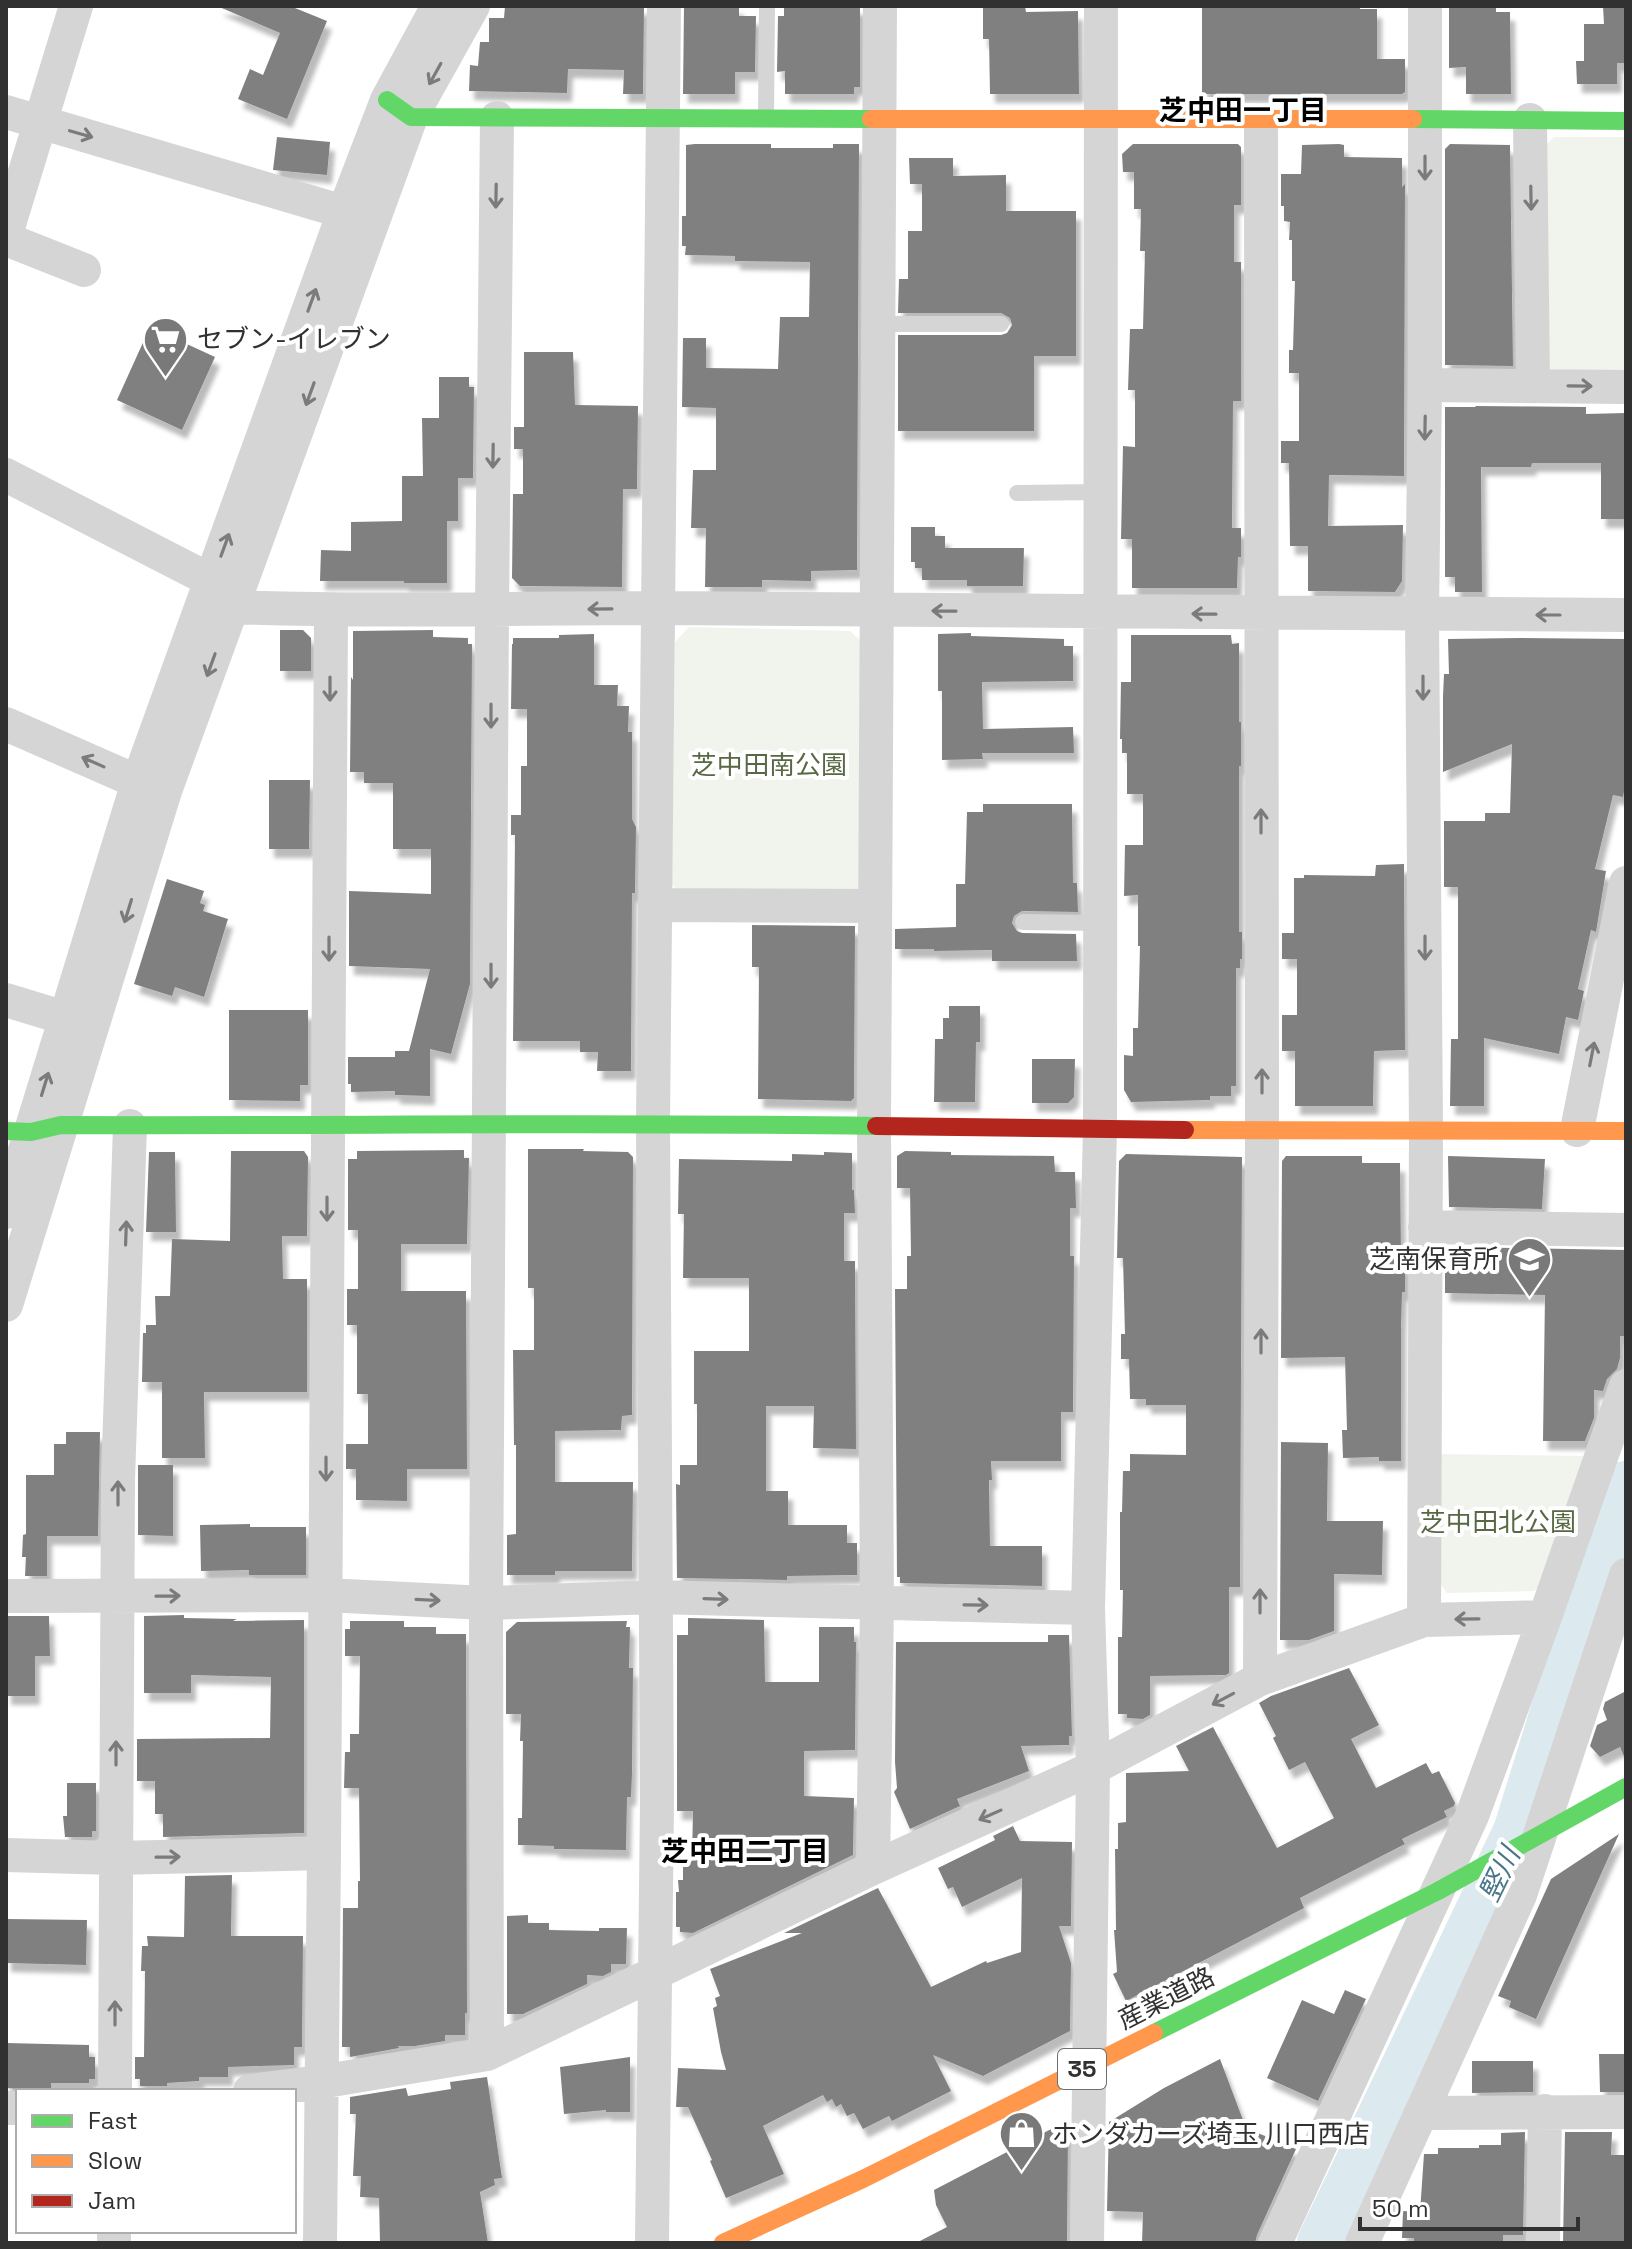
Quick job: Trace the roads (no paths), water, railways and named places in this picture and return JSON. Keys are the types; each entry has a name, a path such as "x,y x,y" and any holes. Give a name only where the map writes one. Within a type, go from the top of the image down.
{"street":[{"path":"76,6 6,236 84,270"},
{"path":"6,1305 33,1129 65,1018 438,6"},
{"path":"222,594 344,212 399,109 473,6"},
{"path":"652,2243 656,1972 653,1123 664,6"},
{"path":"873,1868 877,1603 874,906 880,6"},
{"path":"1087,2243 1093,1768 1088,1608 1100,1129 1101,6"},
{"path":"1424,1620 1426,1129 1422,615 1425,6"},
{"path":"399,109 497,118 1424,118 1626,121"},
{"path":"6,112 344,212"},
{"path":"487,2054 486,1603 497,118"},
{"path":"1260,1679 1261,120"},
{"path":"1530,120 1533,385"},
{"path":"1425,385 1626,387"},
{"path":"6,475 222,594 331,611 658,608 1626,615"},
{"path":"320,2243 331,611"},
{"path":"6,724 152,786"},
{"path":"6,1212 152,786"},
{"path":"1577,1130 1626,883"},
{"path":"655,905 874,906"},
{"path":"6,1000 65,1018"},
{"path":"33,1129 653,1123 1262,1131 1626,1131"},
{"path":"115,2089 118,1479 130,1126"},
{"path":"1425,1227 1626,1230"},
{"path":"1275,2243 1472,1816 1626,1386"},
{"path":"1362,2243 1520,1895 1626,1575"},
{"path":"6,1596 325,1595 486,1603 655,1597 1088,1608"},
{"path":"266,2089 487,2054 873,1868 1093,1768 1260,1679 1424,1620 1545,1617"},
{"name":"産業道路","path":"723,2243 863,2179 1438,1891 1626,1787"},
{"path":"6,1855 116,1858 324,1853"},
{"path":"1543,2243 1545,2111"},
{"path":"1422,2113 1626,2112"}],"lane":[{"path":"766,119 767,6"},
{"path":"877,324 1001,324"},
{"path":"1017,493 1100,492"},
{"path":"1023,922 1099,923"}],"waterway":[{"name":"竪川","path":"1323,2243 1519,1832 1626,1487"}],"place":[{"name":"セブン-イレブン","path":"166,378"},
{"name":"芝南保育所","path":"1530,1298"},
{"name":"ホンダカーズ埼玉 川口西店","path":"1021,2173"}],"district":[{"name":"芝中田一丁目","path":"1243,110"},
{"name":"芝中田二丁目","path":"745,1851"}],"park label":[{"name":"芝中田南公園","path":"769,765"},
{"name":"芝中田北公園","path":"1498,1522"}]}
